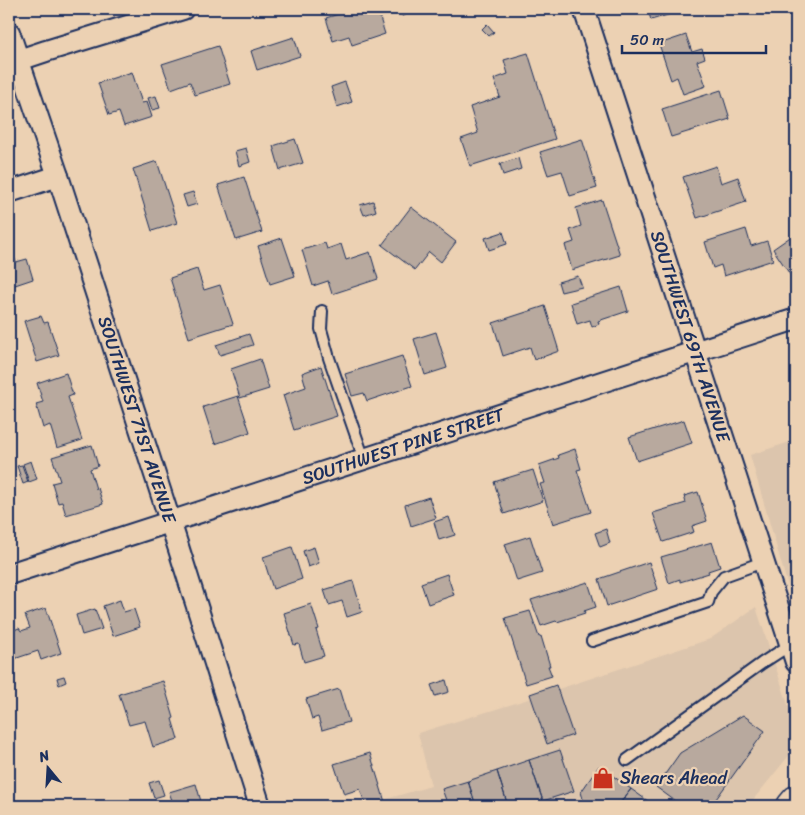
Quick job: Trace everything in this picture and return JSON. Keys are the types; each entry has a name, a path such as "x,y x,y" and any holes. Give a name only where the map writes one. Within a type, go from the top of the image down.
{"highway":[{"path":"791,806 796,800"}],"street":[{"path":"13,48 46,50 183,9"},
{"name":"SOUTHWEST 69TH AVENUE","path":"584,9 793,653"},
{"name":"SOUTHWEST 71ST AVENUE","path":"13,48 58,176 260,806"},
{"path":"9,192 58,176"},
{"name":"SOUTHWEST PINE STREET","path":"9,574 796,319"}],"lane":[{"path":"322,311 321,329 329,358 364,459"},
{"path":"592,641 708,602 711,592 724,576 763,562"},
{"path":"626,760 762,663 793,653"}],"shaded area":[{"path":"796,440 796,614 750,455"},
{"path":"756,607 796,729 796,747 748,806 362,806 431,786 418,733 710,639"}],"building":[{"path":"354,9 377,9 385,34 352,45 349,36 333,41 326,18"},
{"path":"399,9 423,9 402,16"},
{"path":"631,9 680,9 681,11 651,20 648,10 632,14"},
{"path":"487,24 494,32 489,36 482,29"},
{"path":"686,35 692,52 702,49 705,58 697,61 706,86 683,94 677,77 671,80 659,44"},
{"path":"294,37 300,56 257,70 251,51"},
{"path":"218,46 230,84 195,95 190,82 171,89 162,64"},
{"path":"528,53 555,139 470,166 461,139 478,133 470,107 500,97 494,79 508,74 504,60"},
{"path":"132,72 142,103 147,102 152,117 124,126 119,112 109,115 98,83"},
{"path":"345,82 352,102 337,107 331,87"},
{"path":"721,90 730,119 671,137 662,109"},
{"path":"156,96 160,108 152,110 148,98"},
{"path":"9,114 11,114 14,124 9,126"},
{"path":"295,139 303,163 280,170 273,146"},
{"path":"582,139 597,188 570,196 562,171 548,175 540,152"},
{"path":"246,148 250,162 239,166 235,151"},
{"path":"518,158 521,169 503,175 500,164"},
{"path":"157,161 177,223 152,231 133,169"},
{"path":"716,166 721,183 738,177 746,202 697,218 683,177"},
{"path":"244,177 262,232 236,240 218,185"},
{"path":"193,192 197,204 187,207 183,195"},
{"path":"602,200 620,255 572,270 565,245 574,242 570,230 581,226 576,208"},
{"path":"373,201 376,211 364,215 360,205"},
{"path":"411,207 456,242 441,262 429,252 415,270 382,245"},
{"path":"746,229 751,246 767,241 773,260 724,276 721,265 713,268 705,242"},
{"path":"503,232 507,244 489,250 485,238"},
{"path":"796,233 796,273 791,276 773,249"},
{"path":"282,238 295,276 270,284 258,246"},
{"path":"325,243 327,249 341,244 346,260 370,252 378,279 332,294 328,281 313,286 302,250"},
{"path":"14,257 16,262 27,259 33,279 9,287 9,259"},
{"path":"197,269 204,290 220,285 233,324 189,338 170,278"},
{"path":"578,276 582,287 561,292 558,282"},
{"path":"621,287 628,311 598,321 599,324 592,327 590,320 577,324 571,303"},
{"path":"545,306 559,351 534,360 530,347 503,356 493,323"},
{"path":"41,316 44,323 48,322 59,355 37,362 24,321"},
{"path":"436,332 447,368 425,375 414,339"},
{"path":"249,334 253,345 220,355 216,345"},
{"path":"402,356 412,386 367,401 364,393 352,396 345,374"},
{"path":"260,359 269,389 240,398 231,369"},
{"path":"321,366 337,416 294,430 283,395 306,387 302,373"},
{"path":"66,373 73,395 68,397 82,440 57,448 50,425 43,428 36,404 43,402 37,383"},
{"path":"238,396 250,432 215,444 203,407"},
{"path":"684,420 692,443 637,461 629,437"},
{"path":"92,445 98,466 90,469 103,504 66,515 62,502 58,503 52,483 60,481 52,457"},
{"path":"575,449 581,469 577,470 591,512 553,524 540,484 545,483 539,465 559,458 558,455"},
{"path":"31,461 37,479 29,482 23,464"},
{"path":"22,465 28,482 23,484 17,466"},
{"path":"533,470 543,501 504,514 494,482"},
{"path":"698,492 707,521 692,526 694,532 663,542 653,513 686,503 684,496"},
{"path":"429,497 436,518 411,526 405,505"},
{"path":"449,517 455,535 439,540 434,522"},
{"path":"606,529 610,543 600,547 595,533"},
{"path":"530,536 542,573 517,581 505,544"},
{"path":"712,542 720,567 708,571 709,573 680,582 680,579 669,583 661,557"},
{"path":"292,547 302,579 273,589 263,557"},
{"path":"314,547 319,563 308,567 303,551"},
{"path":"649,562 658,589 607,606 599,579"},
{"path":"447,574 454,595 428,604 421,583"},
{"path":"353,581 362,612 347,617 342,601 329,605 324,590"},
{"path":"588,582 596,607 584,611 585,613 541,626 531,600"},
{"path":"120,600 124,612 134,609 140,627 113,636 103,606"},
{"path":"311,604 319,629 316,630 324,656 304,662 299,644 294,645 284,613"},
{"path":"46,608 61,653 41,660 38,651 14,659 9,644 9,632 19,628 21,631 30,628 25,615"},
{"path":"95,609 102,629 82,635 76,615"},
{"path":"530,611 539,637 541,636 552,676 526,684 505,618"},
{"path":"64,676 66,682 59,685 57,678"},
{"path":"446,680 449,692 435,696 431,685"},
{"path":"163,681 178,739 153,747 145,721 129,725 119,694"},
{"path":"556,685 573,735 547,744 530,694"},
{"path":"339,689 349,722 322,730 318,717 312,719 306,699"},
{"path":"743,715 765,731 711,806 682,806 656,787 680,753"},
{"path":"560,750 574,791 543,801 529,760"},
{"path":"370,753 385,802 366,806 360,789 344,794 334,764"},
{"path":"529,760 543,801 528,806 508,806 497,771"},
{"name":"Shears Ahead","path":"599,766 631,789 618,806 585,806 581,792"},
{"path":"497,771 508,806 476,806 468,781"},
{"path":"159,780 164,795 154,798 149,783"},
{"path":"468,781 476,806 444,806 447,803 442,789"},
{"path":"196,784 202,805 174,806 169,792"},
{"path":"631,789 652,804 651,806 618,806"}],"place":[{"name":"Shears Ahead","path":"603,778"}]}
